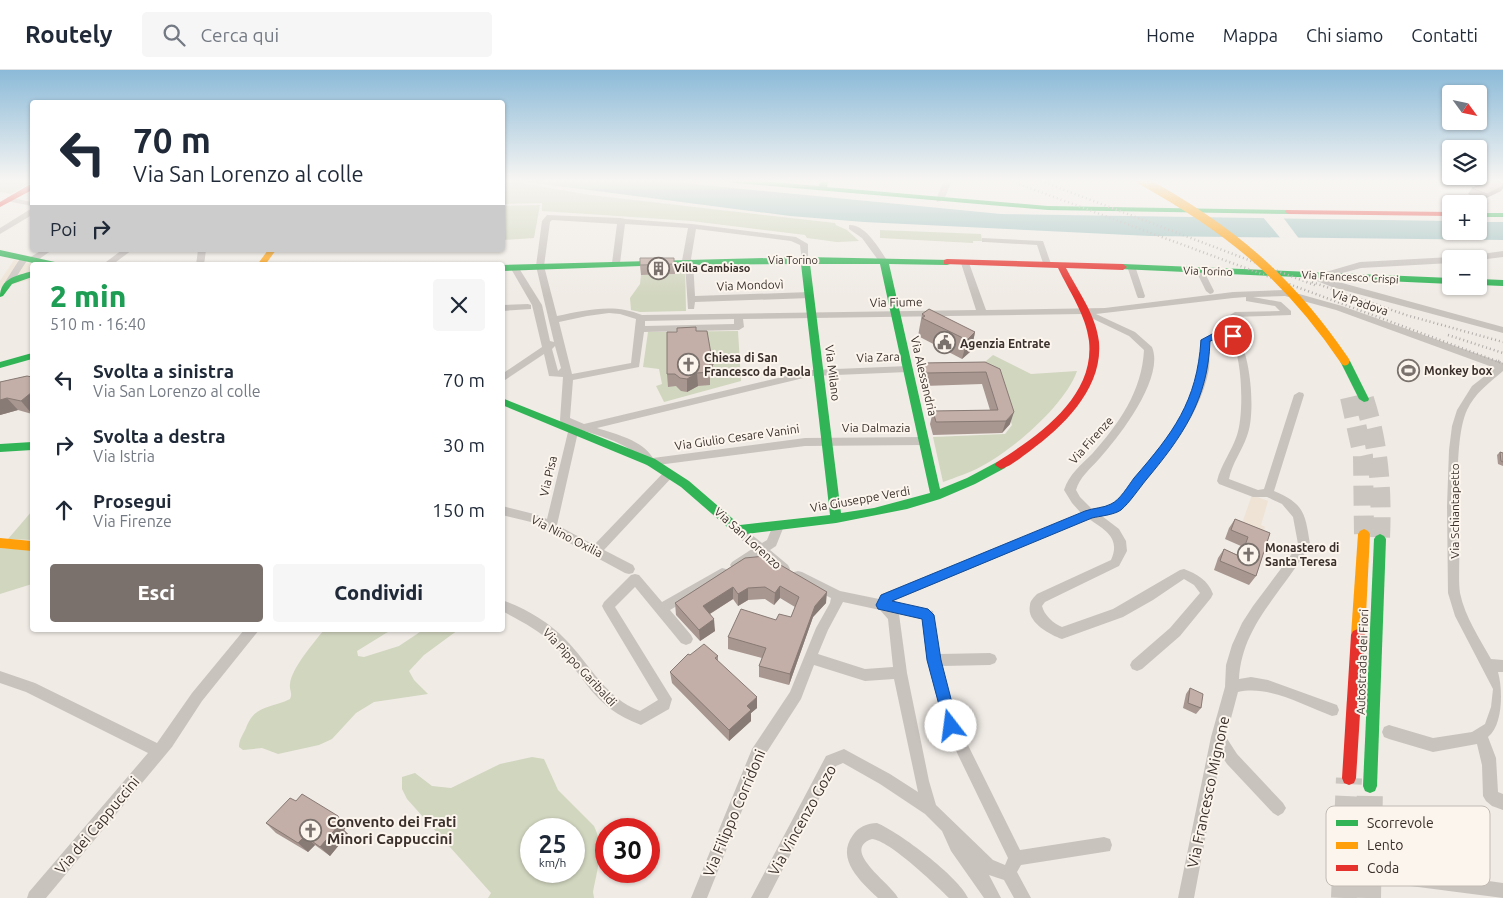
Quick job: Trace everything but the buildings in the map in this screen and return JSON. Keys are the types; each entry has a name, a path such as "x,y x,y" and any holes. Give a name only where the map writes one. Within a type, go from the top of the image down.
{"main road":[{"path":"1196,219 1239,249 1296,306 1316,332 1333,360 1350,397"},
{"path":"1211,219 1271,268 1308,306 1345,361 1364,399"},
{"path":"0,253 42,262"},
{"name":"Via Torino","path":"508,268 688,261 805,260 1060,264 1132,269 1249,273"},
{"name":"Via Milano","path":"805,260 836,519"},
{"name":"Via Alessandria","path":"884,262 936,496"},
{"name":"Via Giuseppe Verdi","path":"738,530 836,519 899,508 970,484 993,472 1034,444 1066,413 1087,381 1094,354 1092,335 1083,311 1060,264"},
{"name":"Via Francesco Crispi","path":"1249,273 1442,281"},
{"path":"0,294 9,282 30,275"},
{"path":"1487,282 1503,283"},
{"path":"0,365 30,357"},
{"name":"Via San Lorenzo","path":"505,402 528,414 650,462 706,500 738,530"},
{"path":"0,448 30,446"},
{"name":"Autostrada dei Fiori","path":"1349,778 1364,534"},
{"name":"Autostrada dei Fiori","path":"1370,786 1380,539"},
{"path":"0,543 30,546"}],"street":[{"path":"0,232 21,219"},
{"path":"548,219 540,266 567,373"},
{"path":"599,219 692,226 801,242 804,244 805,260"},
{"path":"616,263 621,220"},
{"path":"690,328 691,300 688,261 692,226"},
{"path":"852,227 865,236 884,262"},
{"path":"985,240 1040,243 1046,264"},
{"path":"9,282 28,259 44,252"},
{"path":"110,262 125,252"},
{"path":"1487,257 1502,255"},
{"path":"1322,276 1360,265 1442,260"},
{"path":"965,263 982,313"},
{"path":"508,268 537,305 554,374 632,368 636,365 641,318"},
{"path":"1132,269 1141,296"},
{"path":"1200,271 1213,294 1267,302 1284,308 1288,313 1236,314"},
{"path":"1306,275 1336,285 1503,330"},
{"name":"Via Padova","path":"1083,311 1105,311 1213,294 1268,293 1303,297 1502,367"},
{"name":"Via Mondovì","path":"691,300 810,295"},
{"path":"760,298 760,315"},
{"path":"505,308 528,308"},
{"name":"Via Fiume","path":"554,320 605,310 628,312 641,318 1083,311"},
{"name":"Via Firenze","path":"1083,311 1140,339 1149,349 1150,354 1139,394 1123,426 1071,483 1071,495 1089,514"},
{"path":"639,329 739,327 738,316"},
{"path":"1104,845 1012,865 1000,872 987,866 930,809 922,781 900,673 894,617 883,605 886,598 1089,514 1116,508 1124,501 1149,467 1170,444 1180,428 1198,388 1204,366 1206,340 1214,336 1227,335 1238,339 1246,404 1246,423 1243,434 1223,481 1257,494 1268,493 1299,395"},
{"path":"505,378 559,338"},
{"name":"Via Schiantapetto","path":"1488,665 1461,616 1454,594 1454,450 1457,426 1470,396 1486,378 1502,367"},
{"name":"Via Zara","path":"584,427 819,372 908,369"},
{"name":"Via San Lorenzo","path":"567,373 565,420 646,454 650,462"},
{"name":"Via Pisa","path":"551,526 572,432"},
{"name":"Via Dalmazia","path":"827,441 924,441"},
{"name":"Via Giulio Cesare Vanini","path":"650,462 827,441"},
{"path":"597,550 669,474"},
{"name":"Via Francesco Mignone","path":"1186,898 1218,737 1232,687 1231,674 1246,629 1254,613 1304,544 1299,515 1286,501 1268,493"},
{"name":"Via Nino Oxilia","path":"505,511 534,518 597,550 629,569"},
{"path":"1089,514 1118,536 1123,544 1122,554 1115,563 1041,598 1036,605 1037,614 1052,629 1062,633 1118,613 1184,574 1195,580 1207,591 1201,602 1175,632 1137,665"},
{"path":"661,610 772,543 778,526"},
{"name":"Via San Lorenzo","path":"738,530 778,566 838,596 928,615 934,660"},
{"name":"Via Pippo Garibaldi","path":"505,606 540,624 562,644 584,674 607,699 626,714 641,718 660,708 664,704 665,699 608,606 635,579 686,639"},
{"name":"Via Filippo Corridoni","path":"699,898 757,754 796,695 812,658 822,628 838,596"},
{"name":"Via dei Cappuccini","path":"35,898 177,729 198,697 250,632"},
{"path":"812,658 865,675 900,673"},
{"path":"990,659 934,660 951,726 1012,865 1023,898"},
{"path":"1488,665 1503,666"},
{"path":"1389,732 1433,745 1475,738 1480,735 1490,728 1498,707 1502,688 1488,665"},
{"path":"0,677 30,687 158,752"},
{"path":"1232,687 1251,683 1268,686 1332,710"},
{"path":"1480,735 1488,751 1492,768 1491,796 1497,801 1503,802"},
{"path":"1218,737 1232,759 1278,808"},
{"name":"Via Vincenzo Gozo","path":"759,898 831,761 844,756 885,779 930,809"},
{"path":"947,825 953,842 986,883 993,898"},
{"path":"890,898 858,866 855,859 854,852 859,838 871,831 878,831 901,847 960,898"},
{"path":"1463,886 1503,891"}],"green space":[{"path":"505,219 538,219 534,238 505,240"},
{"path":"656,219 797,219 835,223 847,230 859,241 837,242 807,238 805,235"},
{"path":"880,230 981,234 982,241 973,241 973,243 880,238"},
{"path":"676,264 685,264 686,311 640,312 631,310 630,298 640,284 641,275 676,274"},
{"path":"738,331 741,381 664,402 656,386 662,384 659,369 643,367 648,332"},
{"path":"993,355 1031,374 1077,371 1062,398 1050,412 1009,449 968,473 943,482 933,437 1005,434 1012,425 996,377 979,367"},
{"path":"30,513 30,540 8,539"},
{"path":"0,548 30,550 30,585 0,594"},
{"path":"322,632 388,632 357,651 358,656 364,657 399,646 420,632 455,632 424,655 409,671 414,680 428,694 374,702 356,713 332,739 319,745 278,754 262,748 243,750 239,747 240,742 254,715 264,708 290,699 291,678 304,656"},
{"path":"532,757 544,759 558,790 594,826 595,829 594,898 488,898 491,893 407,799 402,789 402,777 415,773 432,786 451,788 500,764"}],"shaded area":[{"path":"14,260 30,263 30,280 0,288 0,281"},
{"path":"1252,495 1268,501 1261,525 1265,527 1260,541 1239,532"}],"water":[{"path":"823,219 1299,219 1442,221 1442,239 1150,236"},
{"path":"1487,222 1503,222 1503,240 1487,240"}],"pier":[{"path":"1264,219 1284,219 1300,240 1282,240"}],"tunnel":[{"path":"1350,397 1363,456 1364,534"},
{"path":"1364,399 1373,434 1378,468 1380,539"},
{"path":"1348,806 1349,778"},
{"path":"1370,786 1370,806"},
{"path":"1344,886 1344,898"},
{"path":"1368,886 1368,898"}],"railway":[{"path":"1112,219 1502,363"},
{"path":"1140,219 1317,286"},
{"path":"1312,282 1406,315 1503,342"},
{"path":"1448,335 1503,353"},
{"path":"1498,361 1503,363"}],"traffic: fast":[{"path":"0,253 41,262"},
{"path":"805,260 836,519"},
{"path":"505,268 724,262 947,262"},
{"path":"884,262 936,496"},
{"path":"1123,267 1442,281"},
{"path":"0,294 9,282 30,275"},
{"path":"1487,282 1503,283"},
{"path":"0,365 30,357"},
{"path":"1345,361 1364,399"},
{"path":"505,402 651,462 685,484 738,530 840,518 907,504 940,494 971,481 1001,465"},
{"path":"0,448 30,446"},
{"path":"1370,786 1380,539"}],"traffic: slow":[{"path":"1206,219 1256,256 1280,279 1325,331 1345,361"},
{"path":"263,262 271,252"},
{"path":"1358,635 1364,534"},
{"path":"0,543 30,546"}],"traffic: jam":[{"path":"947,262 1123,267"},
{"path":"1001,465 1034,443 1050,429 1078,398 1088,380 1093,362 1094,342 1092,332 1089,321 1060,264"},
{"path":"1349,778 1358,635"}],"place":[{"name":"Villa Cambiaso","path":"658,268"},
{"name":"Agenzia Entrate","path":"944,343"},
{"name":"Chiesa di San Francesco da Paola","path":"688,364"},
{"name":"Monkey box","path":"1408,370"},
{"name":"Monastero di Santa Teresa","path":"1249,554"},
{"name":"Convento dei Frati Minori Cappuccini","path":"311,830"}],"route":[{"path":"951,726 934,660 928,615 883,605 886,598 1089,514 1116,508 1124,501 1149,467 1170,444 1180,428 1198,388 1204,366 1204,346 1206,340 1214,336 1233,336"}]}
